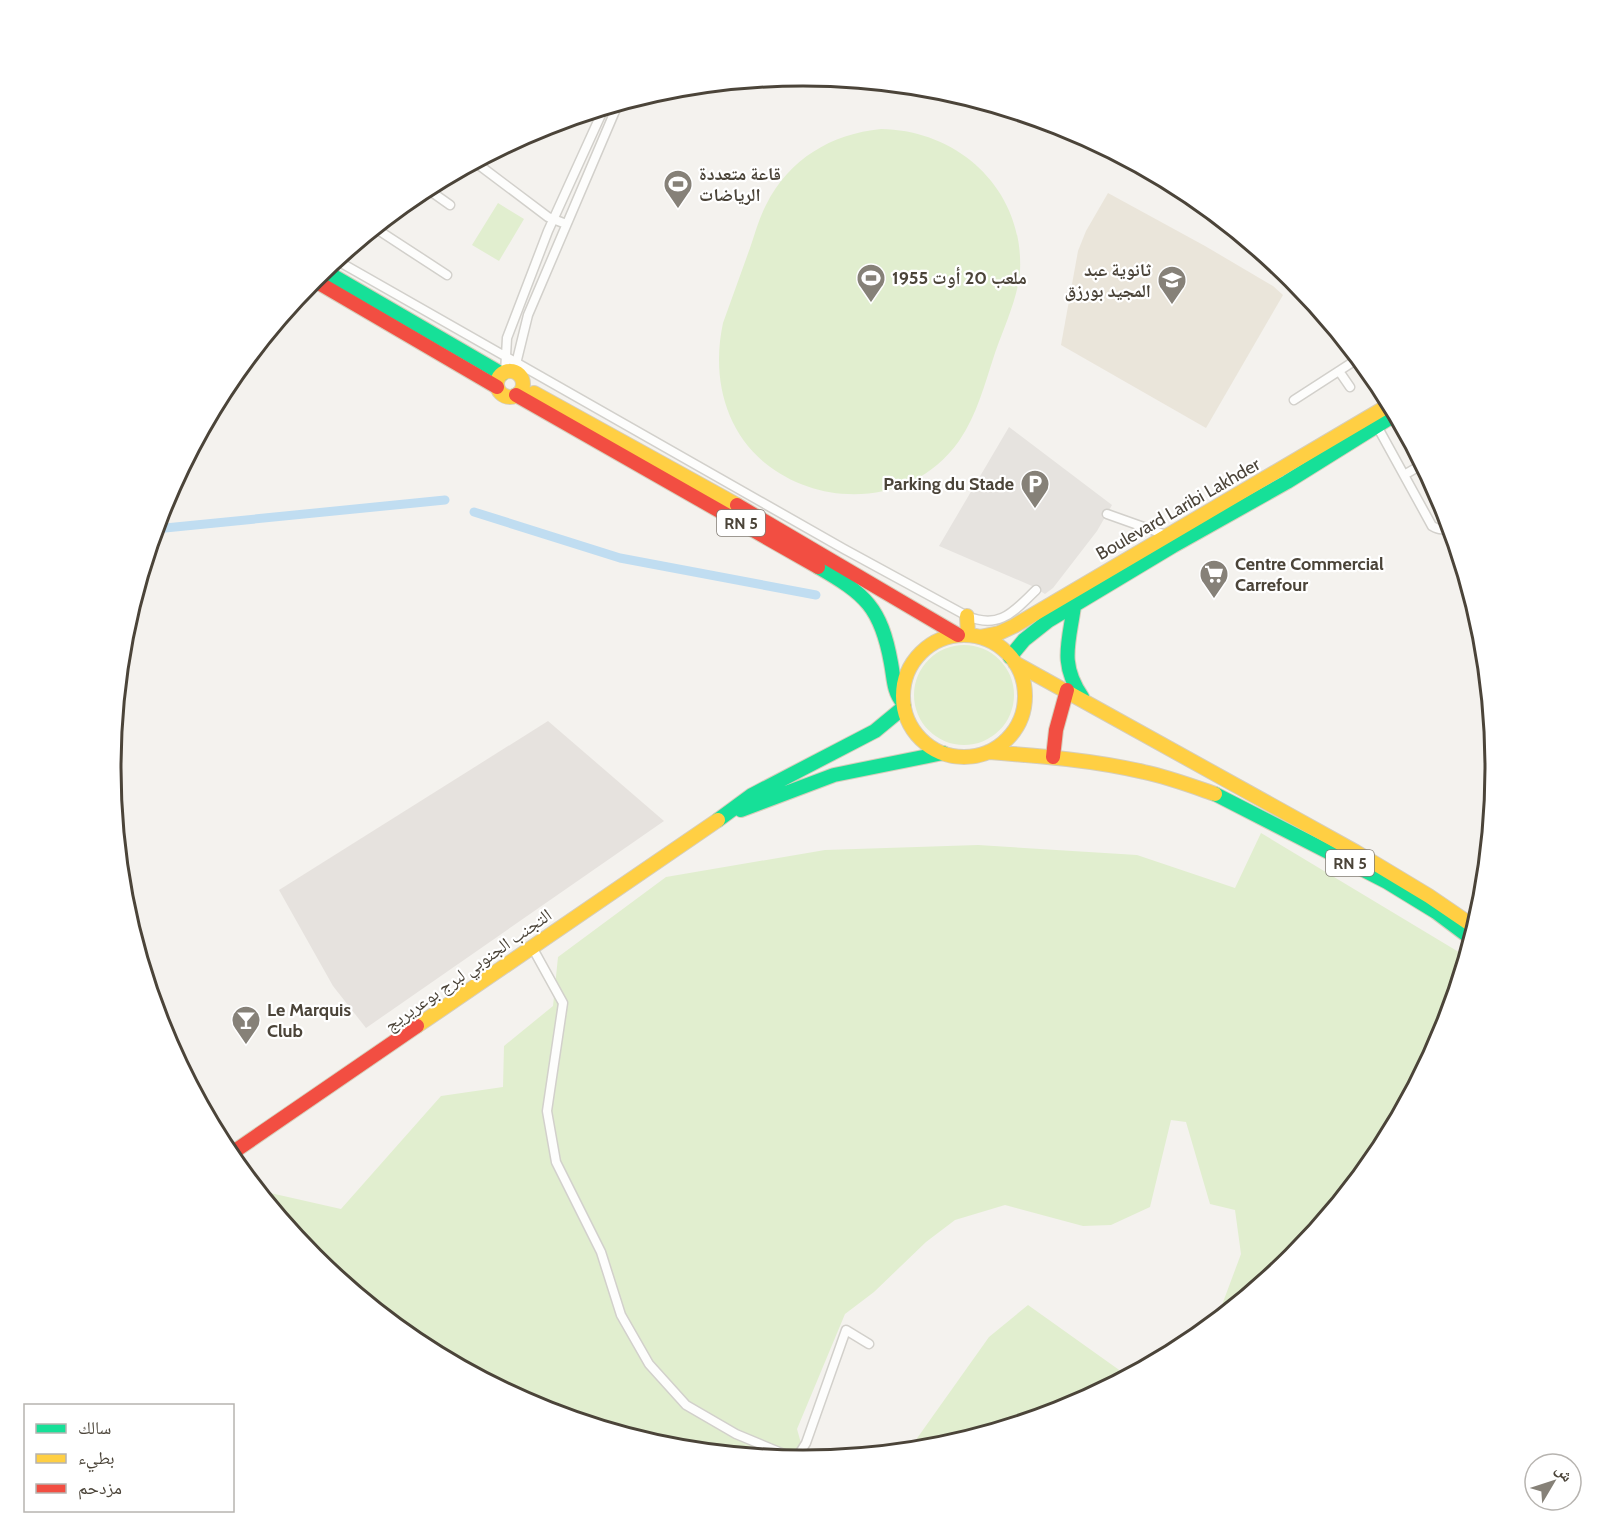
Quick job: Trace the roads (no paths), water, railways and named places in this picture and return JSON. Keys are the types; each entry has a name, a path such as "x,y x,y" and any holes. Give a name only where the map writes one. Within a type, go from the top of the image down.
{"main road":[{"name":"RN 5","path":"332,275 507,374"},
{"name":"RN 5","path":"322,284 507,374"},
{"name":"RN 5","path":"507,374 504,396 512,397 519,391"},
{"path":"507,374 522,380 519,391"},
{"name":"RN 5","path":"519,391 645,453 969,636"},
{"name":"RN 5","path":"519,391 862,594 875,611 882,626 887,640 895,688 904,705"},
{"name":"Boulevard Laribi Lakhder","path":"1013,660 1035,630 1170,541 1383,409"},
{"name":"Boulevard Laribi Lakhder","path":"969,636 1010,629 1170,541 1287,482 1389,418"},
{"path":"1074,606 1066,645 1066,662 1074,687 1084,699"},
{"path":"967,616 969,636"},
{"path":"969,636 997,645 1013,660 1021,675 1024,703 1015,730 1006,740 988,752 965,757 943,753 920,738 910,724 904,705 905,681 914,660 925,649 937,641 969,636"},
{"name":"RN 5","path":"1013,660 1388,870 1438,900 1468,922"},
{"path":"1053,757 1059,717 1067,690"},
{"name":"التجنب الجنوبي لبرج بوعريريج","path":"238,1149 752,795 875,731 904,705"},
{"name":"RN 5","path":"988,752 1053,757 1145,772 1222,796 1387,882 1436,912 1465,934"},
{"name":"التجنب الجنوبي لبرج بوعريريج","path":"727,814 834,776 943,753"}],"street":[{"path":"507,374 528,315 614,113"},
{"path":"507,374 505,356 507,338 554,219 600,117"},
{"path":"482,167 554,219 566,224"},
{"path":"435,194 450,205"},
{"path":"381,232 447,275"},
{"path":"343,264 505,356"},
{"path":"505,356 507,374"},
{"path":"1294,400 1352,363"},
{"path":"1339,371 1350,387"},
{"path":"507,374 844,549 967,616 983,622 1000,619 1016,609 1036,590"},
{"path":"1377,426 1432,526 1443,529"},
{"path":"1404,475 1417,468"},
{"path":"1107,514 1170,541"},
{"path":"532,947 563,1003 547,1111 556,1161 601,1252 621,1315 649,1364 686,1405 736,1434 773,1449"},
{"path":"802,1450 846,1330 869,1344"}],"waterway":[{"path":"165,528 445,500"},
{"path":"474,512 620,558 816,595"}],"place":[{"name":"قاعة متعددة الرياضات","path":"678,210"},
{"name":"ملعب 20 أوت 1955","path":"871,304"},
{"name":"ثانوية عبد المجيد بورزق","path":"1172,306"},
{"name":"Parking du Stade","path":"1035,510"},
{"name":"Centre Commercial Carrefour","path":"1214,600"},
{"name":"Le Marquis Club","path":"246,1046"}]}
